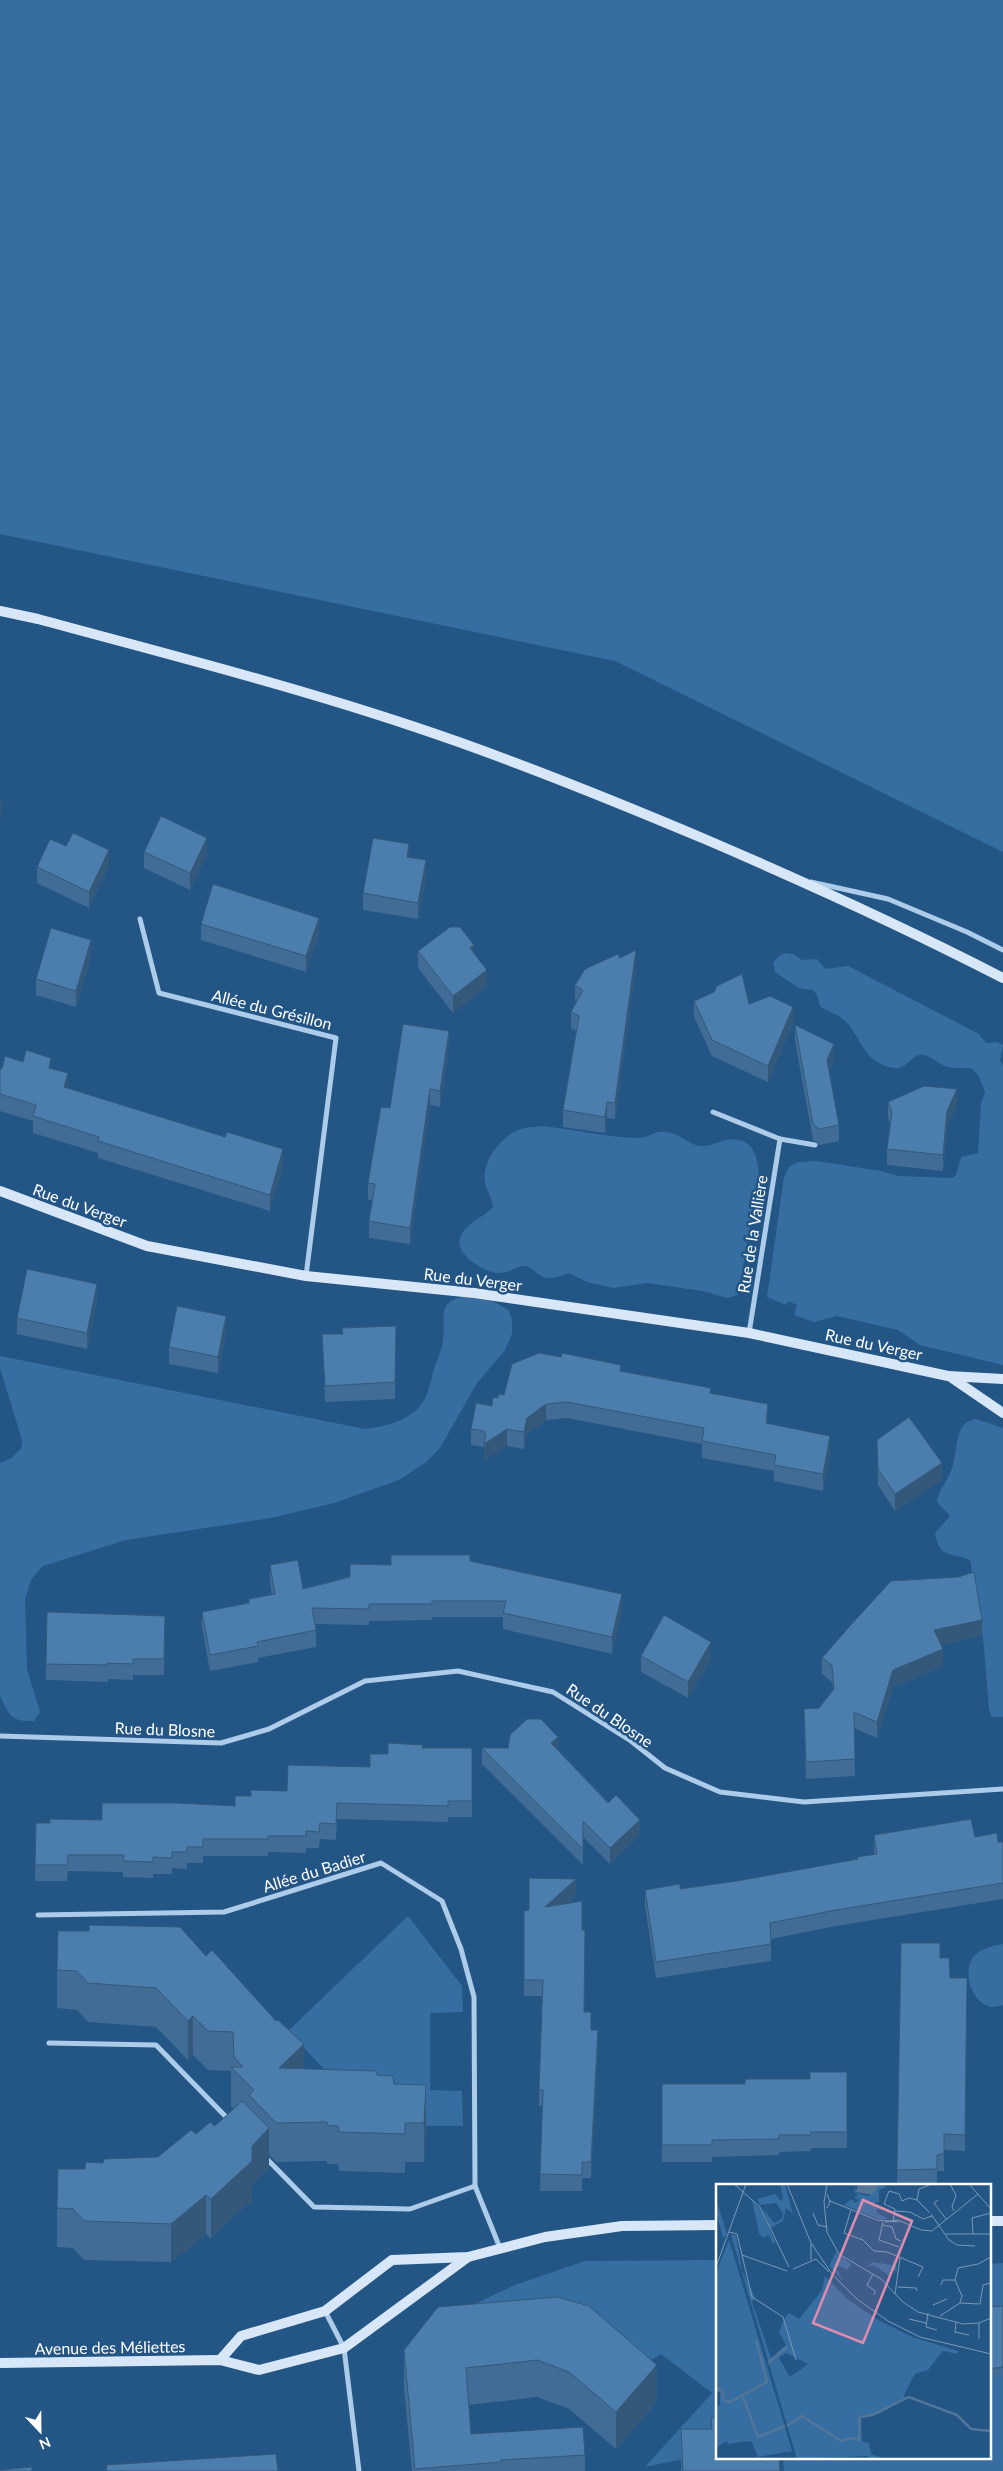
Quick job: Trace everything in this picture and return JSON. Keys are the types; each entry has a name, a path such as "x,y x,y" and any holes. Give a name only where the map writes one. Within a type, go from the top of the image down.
{"street":[{"path":"0,611 266,680 414,726 600,795 793,877 950,950 1003,978"},
{"path":"793,877 888,899 967,932 1003,950"},
{"name":"Allée du Grésillon","path":"140,919 159,993 336,1038 306,1276"},
{"path":"713,1112 780,1139 815,1146"},
{"name":"Rue de la Vallière","path":"749,1333 780,1139"},
{"name":"Rue du Verger","path":"0,1191 147,1246 306,1276 474,1293 749,1333 948,1376 1003,1379"},
{"name":"Rue du Verger","path":"948,1376 1003,1412"},
{"name":"Rue du Blosne","path":"0,1736 221,1743 269,1729 364,1680 458,1671 553,1692 631,1741 665,1768 720,1792 804,1802 1003,1789"},
{"name":"Allée du Badier","path":"38,1915 224,1912 381,1863 442,1901 461,1949 474,1997 475,2186 500,2248"},
{"path":"49,2043 156,2045 233,2124"},
{"path":"261,2152 314,2207 410,2210 475,2186"},
{"path":"990,2221 1003,2221"},
{"name":"Avenue des Méliettes","path":"220,2360 242,2336 325,2311 392,2260 468,2257 545,2237 622,2226 716,2225"},
{"name":"Avenue des Méliettes","path":"0,2363 220,2360 260,2370 344,2348 468,2257"},
{"path":"325,2311 344,2348 360,2471"}],"shaded area":[{"path":"0,0 1003,0 1003,852 615,661 0,534"},
{"path":"785,953 793,954 802,960 817,959 825,969 848,966 979,1034 986,1043 997,1042 1003,1045 1000,1061 1003,1065 1003,1365 920,1345 898,1330 837,1316 814,1322 794,1315 797,1305 788,1301 786,1305 767,1297 784,1177 789,1167 799,1162 816,1161 881,1171 898,1176 952,1178 956,1175 961,1157 978,1153 981,1103 985,1093 979,1076 971,1068 948,1067 924,1055 916,1056 899,1068 883,1065 875,1060 868,1055 849,1025 843,1019 820,1006 817,995 813,990 799,988 775,972 773,963 779,956"},
{"path":"542,1126 628,1138 640,1138 659,1132 666,1132 701,1146 732,1139 747,1143 755,1156 759,1176 738,1295 727,1298 703,1291 647,1283 613,1288 587,1282 569,1273 546,1278 526,1266 498,1273 486,1270 472,1262 459,1244 460,1238 470,1224 493,1207 485,1181 486,1166 490,1158 500,1144 512,1133 524,1128"},
{"path":"462,1297 493,1301 508,1310 512,1319 512,1334 505,1350 477,1383 440,1448 426,1462 399,1480 334,1503 271,1518 126,1540 43,1566 32,1578 25,1598 27,1669 40,1712 34,1721 15,1719 9,1713 0,1696 0,1463 11,1458 21,1449 22,1440 0,1368 0,1356 365,1429 389,1424 405,1418 412,1414 423,1402 442,1347 445,1308 448,1303"},
{"path":"976,1419 1003,1428 1003,1717 992,1717 989,1709 983,1637 970,1560 943,1551 939,1547 935,1533 950,1516 937,1502 953,1464 960,1432 968,1421"},
{"path":"408,1916 462,1986 463,2012 430,2013 430,2090 462,2091 463,2126 426,2126 342,2088 288,2031"},
{"path":"1003,1944 1003,2005 991,2007 978,1999 973,1992 968,1975 969,1966 977,1953"},
{"path":"716,2260 716,2452 645,2467 712,2393 661,2354 636,2370 437,2322 515,2285 585,2261"},
{"path":"1003,2263 1003,2313 990,2314 990,2264"},
{"path":"1003,2319 1003,2471 784,2471 783,2459 780,2458 990,2458 990,2320"}],"building":[{"path":"161,816 207,838 190,873 144,852"},
{"path":"73,833 109,850 89,892 37,867 50,839 66,846"},
{"path":"373,838 409,844 407,857 426,860 418,903 363,893"},
{"path":"213,884 319,918 306,956 201,924"},
{"path":"450,927 460,927 474,945 470,948 487,970 453,996 418,951"},
{"path":"51,928 91,940 76,991 36,979"},
{"path":"636,950 615,1103 607,1102 605,1117 563,1110 579,1016 571,1012 583,990 575,985 585,969 618,954 620,958"},
{"path":"742,974 749,1004 770,996 793,1007 768,1066 712,1040 694,1001 714,992 717,986"},
{"path":"403,1024 449,1031 440,1091 430,1089 410,1228 369,1221 375,1184 368,1183 375,1141 381,1107 390,1108"},
{"path":"795,1025 834,1044 827,1060 839,1125 819,1129 813,1124"},
{"path":"26,1050 51,1058 49,1068 68,1073 64,1087 225,1137 227,1132 283,1149 270,1195 98,1141 99,1137 33,1116 36,1105 0,1094 0,1068 2,1069 5,1056 23,1062"},
{"path":"924,1086 957,1089 947,1111 943,1155 887,1149 892,1112 888,1102"},
{"path":"27,1269 97,1284 87,1333 17,1318"},
{"path":"177,1306 226,1316 218,1357 169,1347"},
{"path":"396,1326 395,1382 325,1386 322,1334 343,1334 342,1328"},
{"path":"539,1353 561,1357 562,1353 621,1365 620,1371 711,1388 710,1393 768,1404 766,1423 830,1436 823,1474 774,1465 776,1455 702,1441 704,1428 567,1402 546,1404 527,1418 524,1432 507,1429 484,1444 486,1435 484,1431 471,1429 476,1403 492,1406 493,1397 498,1398 499,1394 504,1395 512,1364"},
{"path":"909,1417 942,1463 895,1494 878,1469 877,1440"},
{"path":"391,1555 470,1555 470,1561 622,1594 612,1637 503,1613 506,1601 432,1601 432,1604 369,1604 369,1609 312,1608 316,1630 257,1642 258,1646 210,1655 202,1612 249,1603 249,1599 275,1594 270,1565 298,1560 303,1589 350,1577 350,1564 391,1565"},
{"path":"974,1572 982,1620 934,1630 943,1649 893,1670 877,1722 854,1712 855,1759 806,1762 804,1709 819,1708 834,1689 832,1665 822,1658 848,1628 891,1581 958,1577"},
{"path":"47,1612 165,1616 164,1659 133,1659 133,1664 46,1664"},
{"path":"664,1615 711,1642 688,1682 641,1656"},
{"path":"527,1719 541,1719 558,1737 551,1743 608,1803 616,1795 640,1820 610,1848 583,1821 583,1849 482,1748 508,1748 510,1735"},
{"path":"388,1743 423,1745 422,1748 472,1748 472,1801 448,1801 448,1806 337,1803 336,1824 320,1823 319,1832 306,1831 306,1836 268,1836 268,1839 203,1839 203,1847 187,1847 187,1852 172,1852 172,1858 153,1857 153,1862 123,1861 124,1855 68,1855 67,1865 35,1865 36,1823 50,1823 50,1819 102,1820 102,1803 178,1803 235,1806 235,1796 251,1796 251,1790 287,1791 288,1765 370,1767 370,1754 388,1754"},
{"path":"971,1819 975,1837 997,1833 998,1842 1003,1842 1003,1883 836,1910 770,1923 771,1944 656,1962 645,1890 680,1884 680,1889 737,1881 858,1859 857,1857 877,1854 874,1835"},
{"path":"529,1878 576,1879 545,1907 582,1901 582,1930 585,1930 584,2012 591,2012 591,2030 598,2030 591,2162 582,2162 582,2175 540,2174 543,2090 539,2090 543,1980 524,1980 524,1911 529,1910"},
{"path":"89,1925 180,1927 206,1956 212,1950 276,2021 278,2020 304,2044 279,2068 376,2071 377,2075 393,2076 394,2084 426,2085 424,2123 405,2123 405,2134 339,2132 338,2126 327,2125 327,2122 276,2123 249,2095 254,2090 231,2067 243,2067 234,2057 233,2032 208,2031 193,2016 188,2021 156,1988 88,1983 77,1971 57,1970 58,1931 89,1931"},
{"path":"901,1943 940,1943 940,1958 949,1958 950,1978 967,1978 965,2135 944,2134 944,2154 937,2155 937,2169 897,2170"},
{"path":"810,2072 847,2072 847,2132 811,2132 811,2135 779,2135 779,2139 712,2140 712,2145 662,2145 662,2084 745,2084 745,2079 810,2079"},
{"path":"242,2101 269,2128 252,2146 252,2161 211,2199 206,2195 171,2224 84,2221 73,2209 57,2208 58,2169 85,2169 86,2162 103,2163 104,2159 158,2157 191,2130 196,2134 210,2122 215,2126"},
{"path":"557,2297 589,2306 657,2365 616,2412 569,2372 537,2360 466,2368 471,2434 583,2427 585,2455 501,2460 501,2462 415,2469 404,2350 438,2307"},
{"path":"1003,2306 1003,2367 990,2369 990,2307"},
{"path":"711,2418 716,2418 716,2458 779,2458 780,2471 683,2471 681,2429 712,2429"},
{"path":"276,2454 278,2471 107,2471 106,2465"},
{"path":"32,2467 32,2471 0,2471 0,2470"}]}
